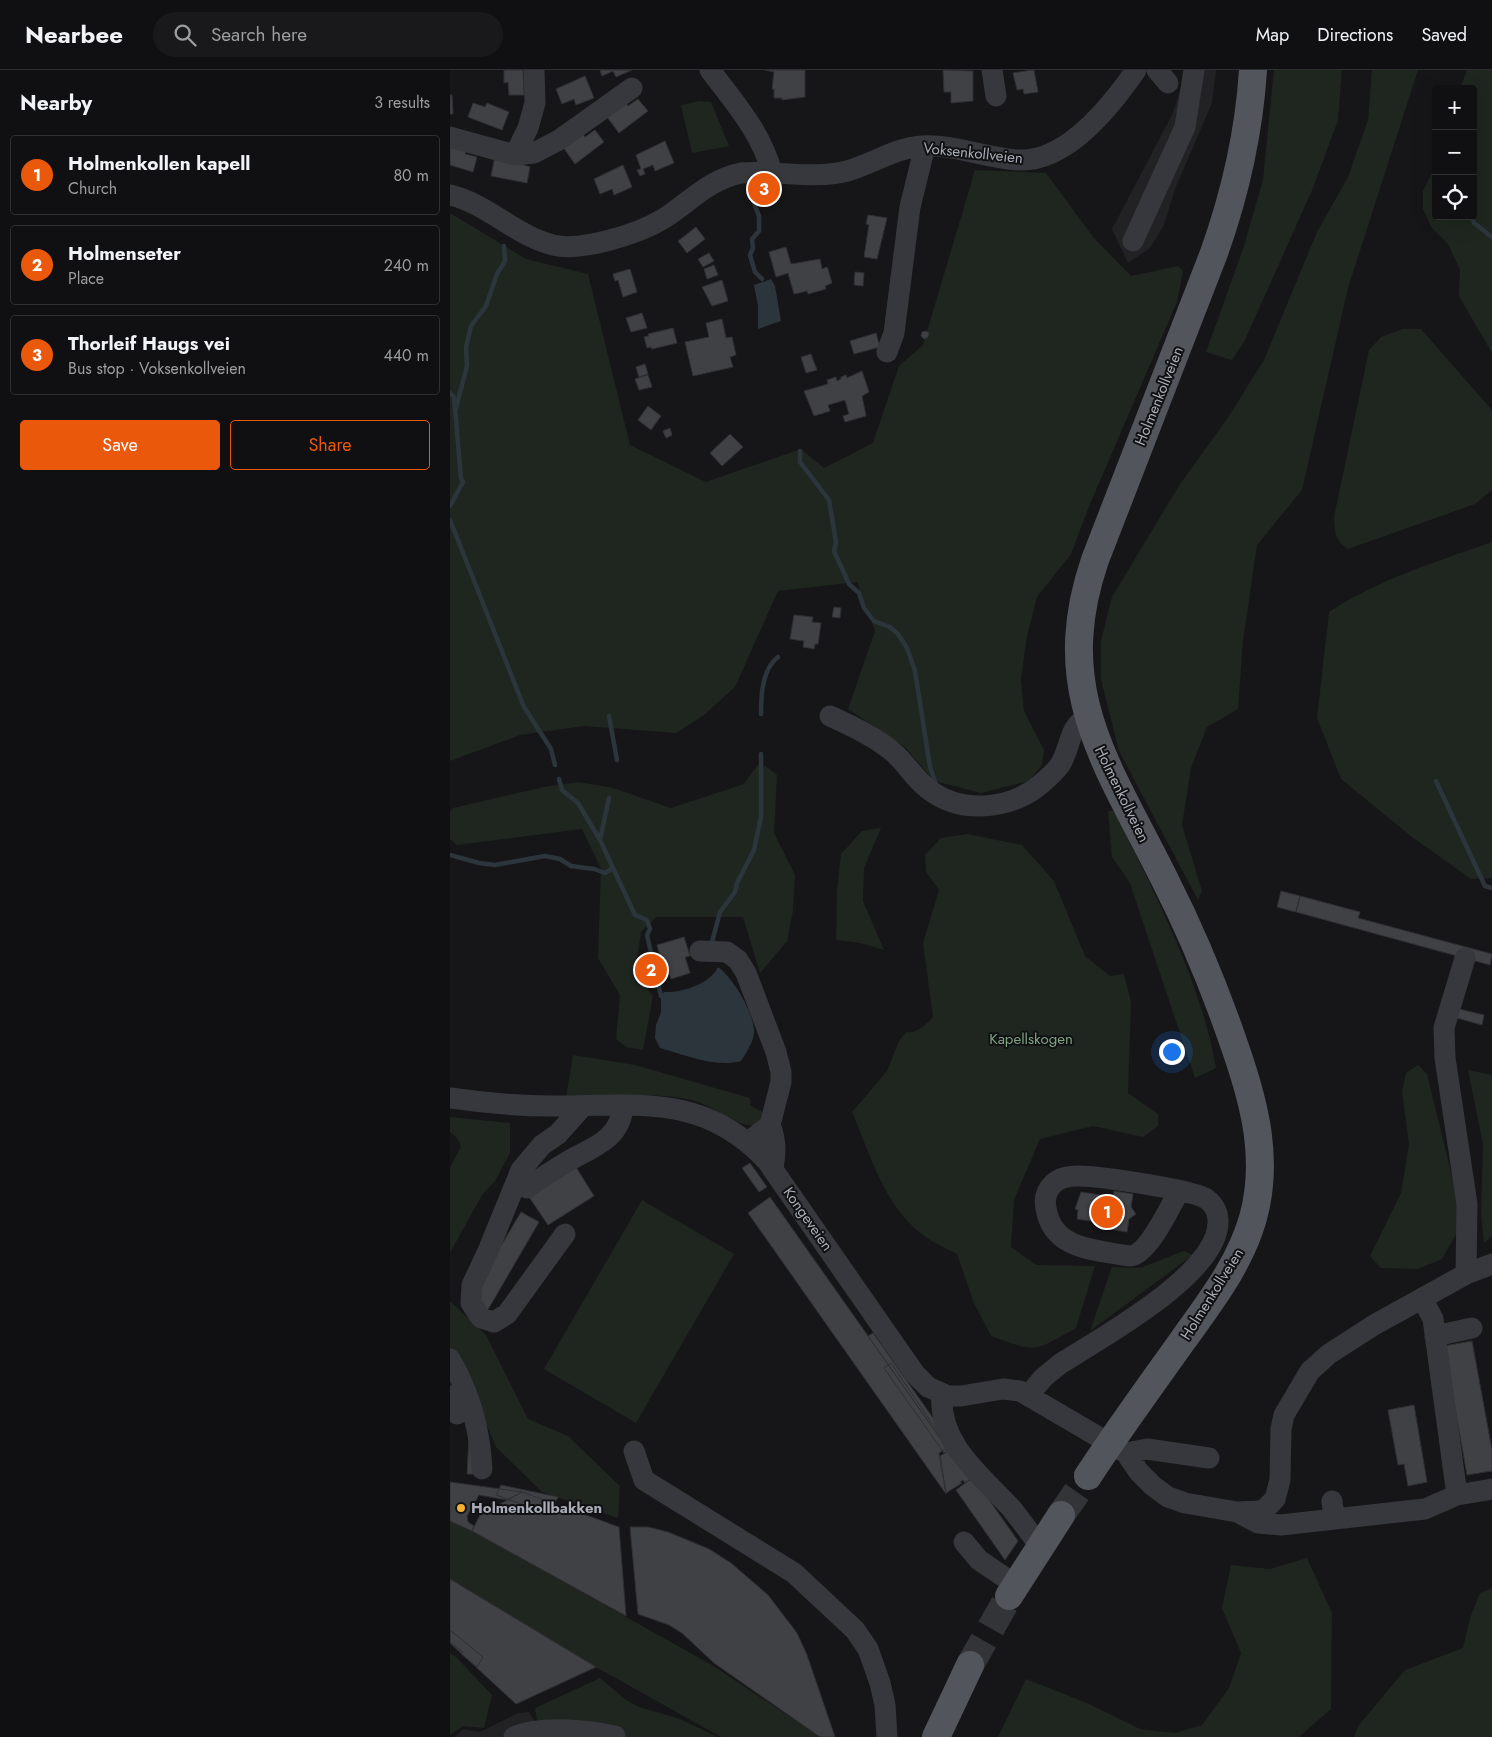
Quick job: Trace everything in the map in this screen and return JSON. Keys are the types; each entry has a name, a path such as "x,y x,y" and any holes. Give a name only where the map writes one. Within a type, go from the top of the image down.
{"main road":[{"name":"Holmenkollveien","path":"1088,1476 1118,1448 1238,1256 1249,1232 1260,1182 1260,1152 1254,1108 1243,1069 1206,969 1165,878 1101,755 1088,717 1082,691 1079,648 1087,584 1110,517 1221,234 1242,157 1253,70"},
{"path":"1013,1590 1061,1515"},
{"path":"936,1737 970,1665"}],"street":[{"path":"515,155 528,128 535,103 534,70"},
{"path":"710,70 754,130 769,160 772,173"},
{"path":"992,70 996,96"},
{"name":"Voksenkollveien","path":"450,195 487,209 552,245 572,246 600,241 651,225 664,218 704,188 727,176 753,172 828,174 848,171 907,148 924,146 962,149 1020,160 1051,154 1074,140 1085,130 1136,70"},
{"path":"1133,240 1185,127 1194,70"},
{"path":"450,137 515,155 534,153 559,140 632,88"},
{"path":"886,352 894,333 911,201 924,146"},
{"path":"830,716 888,748 933,792 961,804 983,806 1011,801 1041,784 1059,766 1073,728 1080,721 1088,717"},
{"path":"1466,1274 1468,1216 1444,1058 1443,1035 1468,949"},
{"path":"700,951 727,952 738,960 746,974 781,1072 781,1082 770,1125 775,1144 773,1168"},
{"name":"Kongeveien","path":"450,1098 520,1106 660,1107 691,1112 718,1122 748,1142 773,1168 915,1374 928,1387 942,1394"},
{"path":"565,1234 507,1314 494,1322 481,1318 472,1303 472,1284 505,1212 516,1179 529,1160 542,1146 558,1134 583,1106"},
{"path":"528,1188 569,1161 601,1145 619,1126 623,1106"},
{"path":"748,1142 770,1125"},
{"path":"1029,1395 1043,1378 1060,1370 1173,1290 1196,1267 1217,1230 1218,1217 1211,1204 1202,1197 1179,1191 1078,1176 1065,1178 1053,1184 1045,1196 1045,1202 1050,1224 1059,1237 1065,1241 1089,1248 1135,1256 1145,1248 1179,1191"},
{"path":"1033,1537 1012,1509 977,1474 958,1449 947,1430 941,1407 942,1394 961,1396 1003,1389 1029,1395 1118,1448 1153,1486 1168,1497 1185,1503 1237,1512 1265,1509 1276,1499 1280,1480 1282,1423 1287,1406 1300,1394 1310,1371 1329,1354 1422,1298 1466,1274 1492,1264"},
{"path":"1422,1298 1433,1319 1457,1495"},
{"path":"1435,1336 1472,1328"},
{"path":"450,1359 464,1387 472,1409 481,1451 482,1469"},
{"path":"1118,1448 1147,1449 1209,1458"},
{"path":"634,1451 644,1480 794,1573 855,1630 868,1649 880,1683 885,1706 887,1737"},
{"path":"1237,1512 1258,1523 1271,1525 1333,1510 1386,1519 1425,1509 1457,1495 1492,1489"},
{"path":"964,1542 979,1560 1013,1590"},
{"path":"514,1737 537,1730 599,1732 615,1736"}],"shaded area":[{"path":"1187,70 1216,70 1212,103 1175,189 1164,225 1149,249 1128,263 1112,229 1172,115"},
{"path":"771,279 775,286 781,321 758,329 758,306 754,285"},
{"path":"718,967 730,979 742,997 751,1016 754,1033 749,1048 741,1061 731,1063 710,1062 660,1048 655,1038 656,1025 661,1012 661,996 664,992 679,991 702,983"},
{"path":"529,1712 537,1725 535,1737 455,1737 463,1729 480,1732 518,1713"}],"green space":[{"path":"1274,70 1342,70 1338,120 1313,188 1245,340 1232,360 1206,352 1243,249 1263,180"},
{"path":"1372,70 1418,70 1348,288 1302,490 1257,545 1243,641 1238,709 1207,727 1191,768 1182,825 1202,891 1198,900 1119,751 1101,680 1101,641 1112,597 1180,484 1227,419 1264,360 1317,232 1348,177 1368,120"},
{"path":"1467,70 1492,70 1492,353 1459,296 1460,270 1448,244 1432,228 1423,209 1423,191 1432,173 1432,220 1477,220 1477,85 1461,85"},
{"path":"700,101 711,102 729,146 692,153 681,105"},
{"path":"975,170 1046,173 1094,238 1131,276 1178,266 1183,271 1177,302 1090,504 1071,554 1037,597 1027,636 1021,680 1024,711 1044,750 1042,765 1029,781 981,793 934,781 905,747 848,709 875,631 857,582 778,591 735,687 704,715 676,733 584,726 520,735 450,761 450,213 526,259 588,274 630,445 706,482 801,449 824,468 873,443 899,366 923,345"},
{"path":"1403,329 1421,329 1492,410 1492,490 1475,504 1348,549 1340,543 1336,536 1334,517 1369,350 1381,337"},
{"path":"1492,542 1492,878 1471,879 1412,837 1341,779 1317,718 1329,612 1348,600 1388,581 1429,564"},
{"path":"760,762 777,775 774,833 795,875 793,911 787,941 760,973 743,917 656,917 641,932 635,973 653,996 643,1050 626,1047 616,1039 620,995 598,958 601,869 582,829 457,845 450,839 450,812 453,808 544,787 579,782 613,788 671,808 744,784"},
{"path":"1108,811 1115,811 1145,873 1174,936 1199,1001 1209,1034 1216,1068 1195,1078 1130,883 1112,857"},
{"path":"881,828 864,868 863,901 884,950 860,943 836,940 837,891 841,854 862,831"},
{"name":"Kapellskogen","path":"967,834 1022,845 1054,881 1085,956 1110,976 1124,974 1131,1002 1128,1093 1158,1114 1158,1126 1143,1137 1093,1126 1040,1139 1014,1200 1011,1247 1036,1265 1095,1266 1076,1328 1051,1342 1035,1347 1018,1345 991,1336 974,1303 957,1254 923,1235 909,1223 898,1209 872,1162 852,1112 887,1071 899,1041 906,1032 918,1030 933,1017 923,943 939,890 926,872 925,855 941,838"},
{"path":"573,1055 635,1065 750,1098 750,1105 764,1113 761,1125 753,1126 737,1122 706,1105 685,1099 633,1095 566,1097"},
{"path":"1418,1065 1427,1074 1459,1205 1458,1231 1442,1259 1418,1269 1381,1268 1370,1256 1401,1193 1409,1144 1402,1091 1406,1073"},
{"path":"1468,1070 1492,1075 1492,1236 1484,1243 1481,1215 1483,1144"},
{"path":"450,1117 510,1123 510,1153 495,1181 482,1195 450,1253 450,1168 461,1146 457,1138 450,1132"},
{"path":"642,1200 734,1254 636,1423 544,1369"},
{"path":"1184,1251 1193,1255 1090,1331 1112,1267 1140,1268"},
{"path":"450,1301 486,1335 528,1419 568,1436 620,1486 618,1518 542,1492 496,1447 455,1351 450,1350"},
{"path":"450,1521 472,1531 712,1665 820,1737 721,1737 596,1667 450,1579"},
{"path":"1307,1558 1332,1613 1331,1709 1299,1737 998,1737 1026,1679 1087,1703 1140,1729 1175,1733 1202,1725 1229,1688 1241,1653 1222,1608 1231,1565 1270,1569"},
{"path":"1492,1588 1492,1737 1354,1737 1358,1726 1405,1670 1463,1648 1470,1618 1480,1593"},
{"path":"450,1653 492,1695 484,1728 463,1726 450,1735"},
{"path":"600,1678 626,1700 639,1707 680,1719 718,1737 586,1737 539,1734 535,1708"}],"building":[{"path":"504,70 523,70 524,95 509,95 508,82 504,83"},
{"path":"600,70 632,70 616,77 613,71 602,76"},
{"path":"765,70 805,70 805,97 782,100 782,98 774,98 774,89 772,89 774,72"},
{"path":"943,70 973,71 973,101 951,103 951,92 944,92"},
{"path":"1034,70 1038,92 1024,94 1023,89 1017,90 1013,73"},
{"path":"585,76 594,98 576,105 574,99 562,104 556,89"},
{"path":"450,95 452,95 453,114 450,114"},
{"path":"638,99 648,111 619,133 607,117 626,103 628,106"},
{"path":"473,103 485,107 487,103 509,112 502,130 468,117"},
{"path":"595,130 604,142 575,164 563,147 582,134 585,137"},
{"path":"665,141 674,163 655,171 653,165 643,169 645,174 640,176 637,170 641,169 636,155"},
{"path":"450,145 466,149 465,154 477,157 473,172 450,165"},
{"path":"495,156 530,167 527,183 491,176"},
{"path":"623,165 632,187 614,195 612,189 600,194 594,179"},
{"path":"868,215 887,218 877,259 864,257 869,225 866,224"},
{"path":"696,227 705,239 687,253 678,241"},
{"path":"786,247 791,264 820,259 822,269 827,267 832,283 825,286 826,289 808,294 807,291 794,294 788,273 776,277 769,252"},
{"path":"709,253 714,261 703,267 698,259"},
{"path":"714,265 718,275 707,279 704,269"},
{"path":"630,269 637,292 623,297 618,280 615,281 613,274"},
{"path":"855,272 864,273 863,286 854,285"},
{"path":"722,280 728,301 712,306 702,287"},
{"path":"642,313 647,328 631,332 626,318"},
{"path":"722,319 726,338 732,337 736,355 730,357 733,367 693,376 685,342 709,337 706,323"},
{"path":"673,328 677,343 652,349 651,347 647,348 644,337 649,336 648,334"},
{"path":"926,331 929,333 928,337 924,339 921,336 922,332"},
{"path":"876,333 880,347 854,354 850,341"},
{"path":"811,354 817,370 806,373 801,357"},
{"path":"645,364 648,374 639,377 636,367"},
{"path":"862,371 869,392 862,396 866,416 845,422 843,416 849,414 845,400 828,405 830,411 814,416 804,391 828,384 827,380 836,377 837,381 846,375 847,378"},
{"path":"648,375 652,387 639,390 635,379"},
{"path":"648,406 661,416 651,430 638,420"},
{"path":"670,428 672,435 666,438 663,431"},
{"path":"730,434 743,447 722,466 710,453"},
{"path":"834,607 841,608 840,618 832,617"},
{"path":"794,615 813,617 812,622 821,623 818,644 815,644 814,649 803,647 804,641 790,639"},
{"path":"1281,891 1300,896 1296,912 1277,907"},
{"path":"1300,896 1360,912 1358,918 1492,954 1490,965 1296,912"},
{"path":"684,937 690,956 685,957 690,973 671,979 666,963 662,964 657,945"},
{"path":"1459,1009 1484,1015 1482,1025 1457,1018"},
{"path":"750,1163 767,1187 759,1192 742,1168"},
{"path":"574,1164 594,1196 548,1225 527,1194"},
{"path":"1114,1191 1133,1194 1131,1207 1136,1214 1129,1219 1127,1232 1109,1229 1109,1224 1077,1219 1078,1210 1075,1209 1081,1192 1113,1197"},
{"path":"770,1197 947,1448 939,1453 946,1494 748,1213"},
{"path":"521,1212 539,1222 486,1313 475,1290"},
{"path":"873,1333 952,1445 947,1448 868,1336"},
{"path":"1472,1341 1492,1450 1492,1471 1467,1475 1444,1346"},
{"path":"891,1363 950,1450 944,1453 884,1368"},
{"path":"1414,1405 1427,1482 1408,1486 1404,1464 1398,1465 1388,1410"},
{"path":"469,1438 474,1474 467,1474"},
{"path":"950,1450 971,1479 965,1483 963,1480 960,1482 962,1483 946,1493 940,1456"},
{"path":"973,1477 1018,1541 1005,1560 956,1490"},
{"name":"Holmenkollbakken","path":"450,1482 522,1492 507,1500 479,1495 467,1516 468,1522 474,1526 472,1531 450,1521"},
{"path":"501,1485 558,1497 549,1514 496,1495"},
{"path":"522,1492 619,1527 626,1616 472,1531 480,1515"},
{"path":"630,1527 648,1527 668,1532 709,1549 731,1563 768,1595 797,1633 807,1655 835,1737 820,1737 714,1663 682,1633 669,1625 638,1614"},
{"path":"450,1579 596,1667 516,1704 450,1643"},
{"path":"450,1630 483,1657 477,1667 450,1642"}],"waterway":[{"path":"752,198 759,216 759,231 752,239 753,248 750,255 755,272 762,279"},
{"path":"1473,220 1474,223 1492,237"},
{"path":"455,412 467,366 466,347 471,326 486,306 497,274 505,261 504,246"},
{"path":"450,393 454,397 461,478 463,482 450,506"},
{"path":"800,451 800,462 829,500 836,542 834,551 849,584 859,593 864,608 874,621 890,627 898,634 907,648 915,671 930,767 936,785"},
{"path":"450,520 524,707 551,749 555,765"},
{"path":"761,714 762,691 766,676 769,668 778,657"},
{"path":"609,716 617,760"},
{"path":"712,942 720,912 735,892 737,883 754,850 761,817 761,754"},
{"path":"559,779 562,790 578,803 600,840 635,915 647,920 650,929 647,935 661,996"},
{"path":"1436,781 1485,886 1492,888"},
{"path":"600,840 609,798"},
{"path":"450,855 479,863 495,865 545,856 560,859 571,866 594,869 605,873 613,868"}],"tunnel":[{"path":"1061,1515 1088,1476"},
{"path":"970,1665 1009,1596"}],"place":[{"name":"Thorleif Haugs vei","path":"764,189"},
{"name":"Holmenseter","path":"651,970"},
{"name":"Holmenkollen kapell","path":"1107,1212"},
{"name":"Holmenkollbakken","path":"461,1508"}]}
